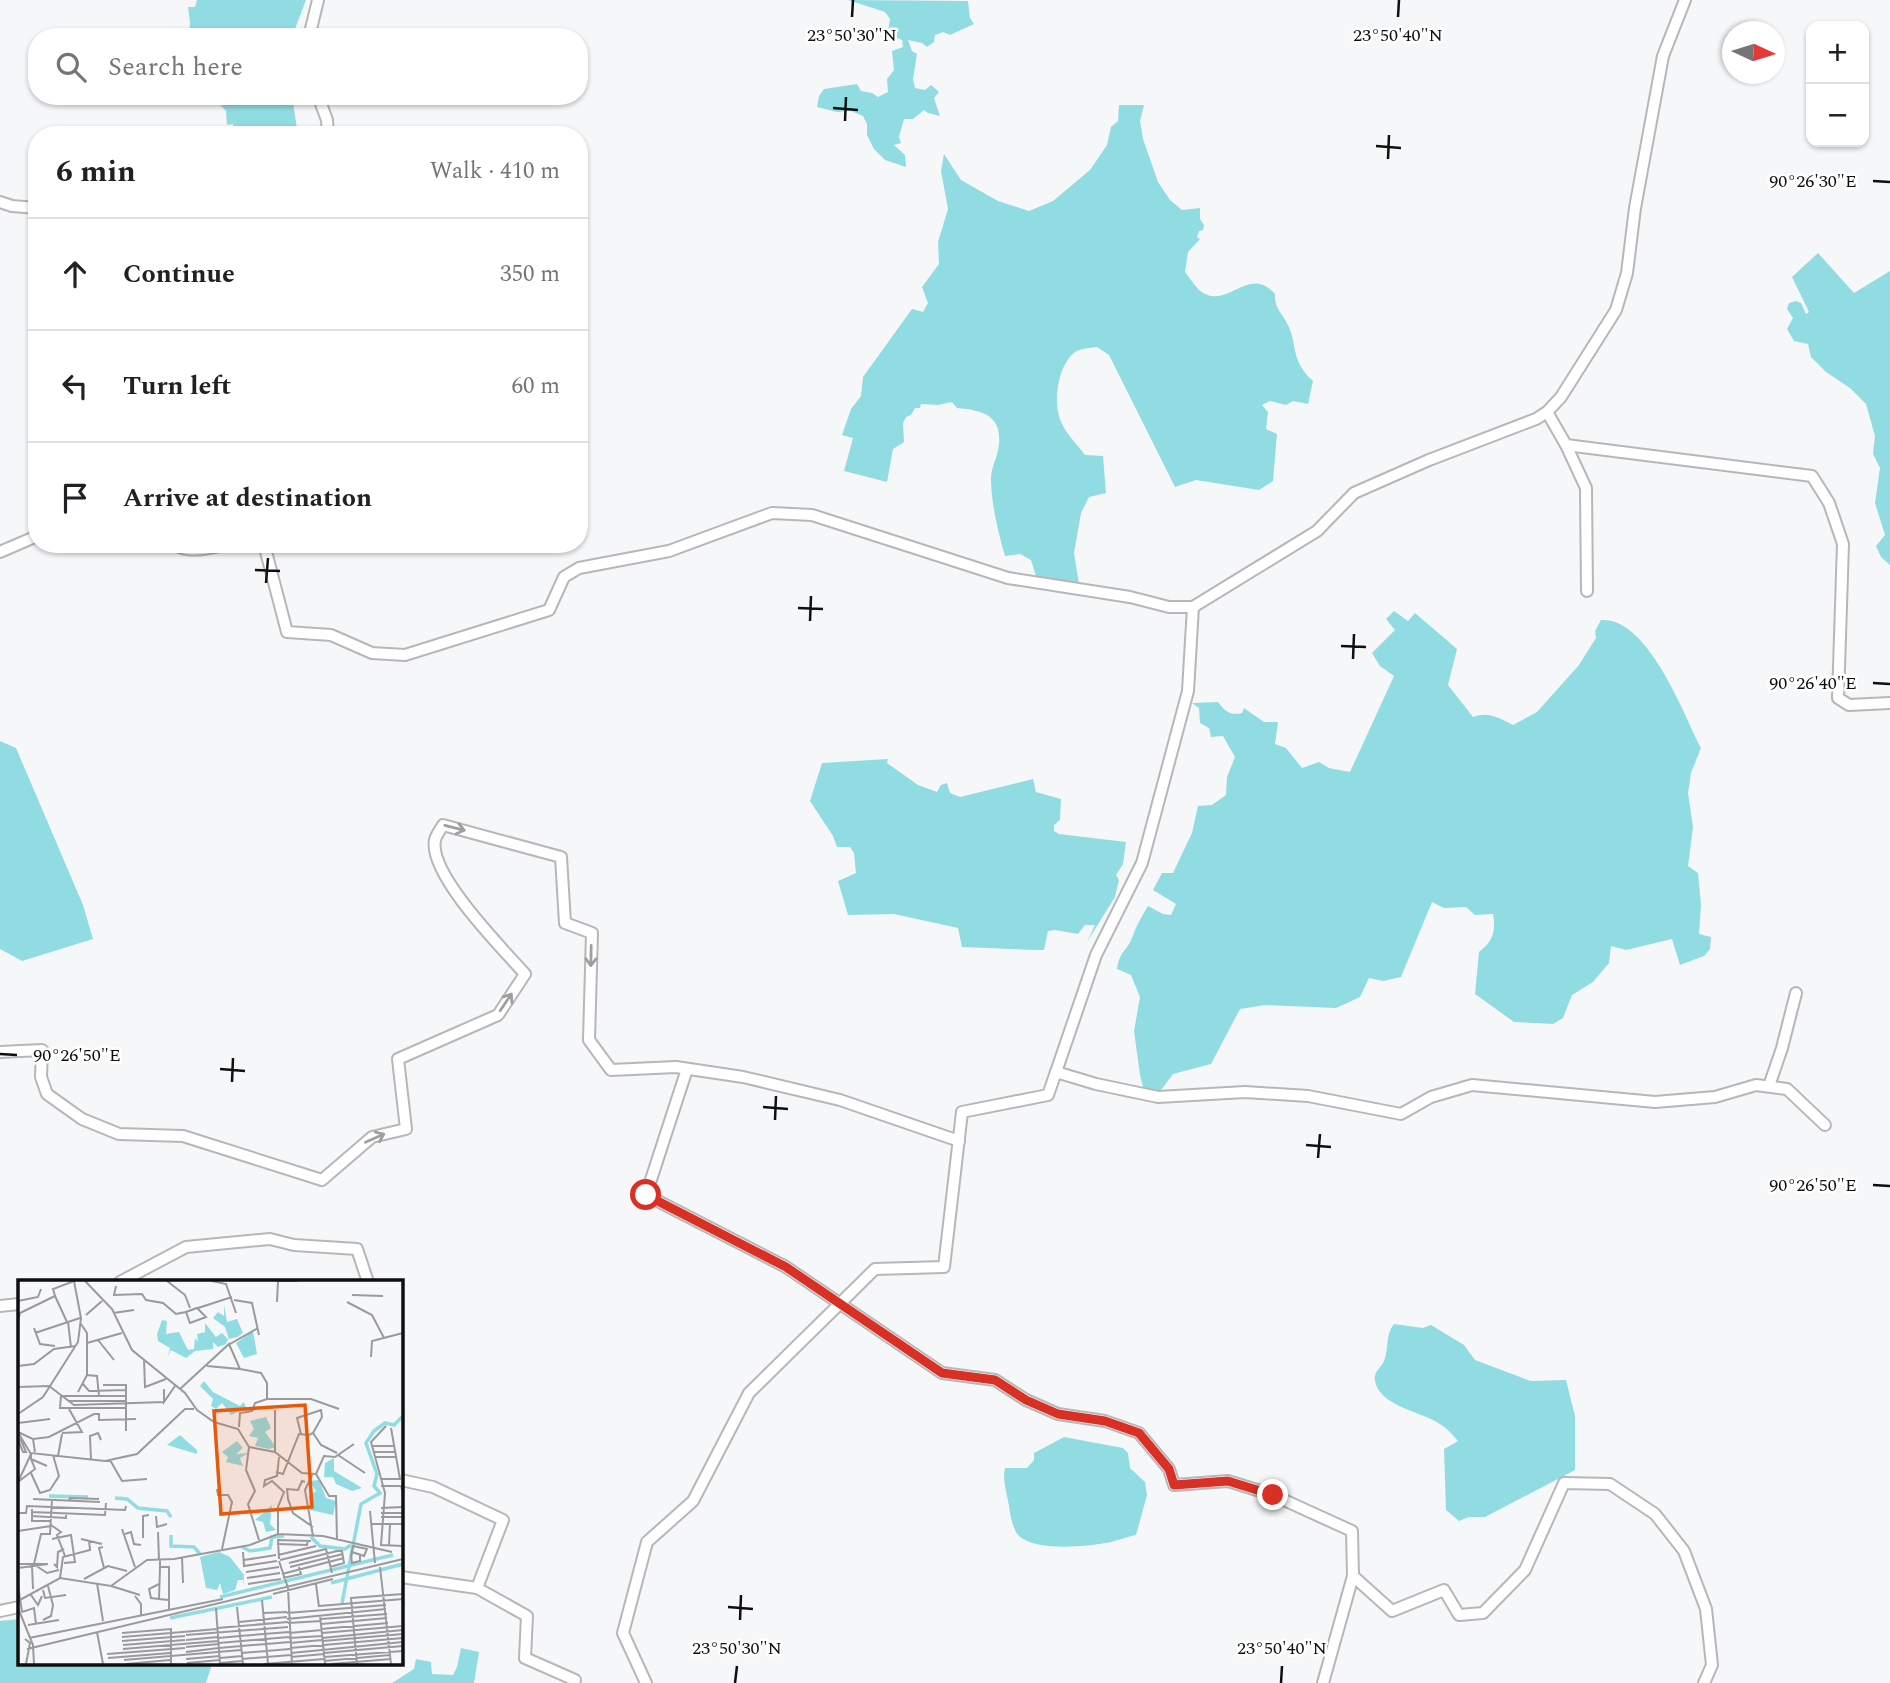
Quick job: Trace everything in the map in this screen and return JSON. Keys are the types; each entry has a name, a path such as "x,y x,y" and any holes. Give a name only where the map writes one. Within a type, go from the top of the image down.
{"street":[{"path":"311,28 318,0"},
{"path":"266,553 287,632 331,635 372,653 405,655 549,610 564,577 579,568 669,551 772,513 812,515 1007,578 1130,597 1169,607 1193,607 1317,531 1354,493 1429,460 1536,419 1561,397 1616,310 1627,273 1662,56 1685,0"},
{"path":"321,105 327,126"},
{"path":"0,202 28,207"},
{"path":"1547,412 1566,444 1586,488 1587,592"},
{"path":"1566,444 1812,476 1829,503 1843,544 1838,698 1849,705 1890,703"},
{"path":"0,552 28,540"},
{"path":"646,1683 623,1633 647,1542 693,1501 749,1393 875,1269 944,1267 962,1112 1048,1095 1096,955 1142,863 1188,691 1193,607"},
{"path":"0,1052 42,1050 41,1077 47,1094 82,1119 119,1134 183,1136 322,1180 372,1137 406,1129 398,1059 498,1014 525,974 453,890 439,864 435,840 443,825 562,857 565,923 592,933 589,1040 611,1070 676,1067 743,1077 840,1100 959,1140"},
{"path":"1769,1086 1783,1048 1796,993"},
{"path":"687,1069 646,1195 786,1267 942,1373 995,1380 1026,1400 1058,1414 1105,1421 1139,1433 1169,1469 1174,1485 1228,1481 1273,1495 1352,1531 1353,1576 1323,1683"},
{"path":"1056,1072 1096,1084 1158,1097 1245,1092 1308,1096 1401,1114 1431,1097 1472,1085 1655,1102 1715,1097 1756,1086 1769,1086 1787,1088 1825,1125"},
{"path":"124,1280 186,1247 270,1239 294,1245 357,1249 367,1280"},
{"path":"0,1306 18,1304"},
{"path":"402,1480 433,1487 503,1520 477,1588"},
{"path":"1353,1576 1392,1611 1444,1590 1460,1615 1483,1613 1525,1570 1564,1483 1610,1485 1655,1514 1684,1551 1706,1609 1712,1665 1704,1683"},
{"path":"402,1577 477,1588 527,1616 526,1658 575,1680 574,1683"},
{"path":"0,1611 18,1607"}],"water":[{"path":"197,0 306,0 295,28 190,28 188,7 195,7"},
{"path":"848,0 968,1 970,18 974,24 950,35 943,32 935,35 934,42 927,47 908,40 912,51 917,54 913,79 915,88 925,90 931,85 939,92 934,98 940,116 924,110 913,119 904,119 899,137 901,143 894,145 905,155 906,167 885,160 874,149 867,135 867,124 863,116 851,111 837,112 817,107 819,96 824,89 857,84 861,91 878,97 888,92 887,79 894,70 892,51 903,47 902,40 888,31 890,19 885,12"},
{"path":"220,105 293,105 297,126 227,125 226,111"},
{"path":"1119,105 1144,105 1140,121 1143,139 1158,182 1170,200 1182,210 1200,208 1203,230 1199,231 1197,237 1200,239 1188,252 1185,272 1199,290 1209,296 1219,296 1246,285 1256,284 1265,286 1275,294 1277,307 1288,325 1298,360 1313,381 1308,404 1293,401 1286,405 1270,401 1262,405 1268,412 1266,429 1277,434 1273,481 1259,490 1196,480 1175,487 1109,355 1097,347 1075,352 1064,365 1058,383 1058,411 1064,429 1085,455 1103,456 1106,493 1089,497 1081,513 1074,553 1079,584 1058,579 1038,583 1031,560 1020,554 1005,556 994,510 991,481 999,434 997,426 988,416 974,410 957,408 952,402 921,404 903,423 904,442 893,449 887,482 844,471 853,438 842,435 851,409 861,396 863,377 912,309 923,312 928,303 922,287 939,264 938,242 948,209 941,171 944,154 961,180 998,201 1029,211 1053,201 1090,170 1107,145 1111,127 1118,121"},
{"path":"1818,253 1854,293 1890,271 1890,565 1881,557 1876,546 1885,535 1875,503 1880,468 1873,454 1875,436 1866,404 1850,388 1826,372 1811,357 1808,344 1794,341 1787,329 1793,318 1787,309 1789,303 1801,303 1806,314 1809,312 1792,277"},
{"path":"1394,611 1408,621 1415,613 1457,649 1448,685 1473,717 1489,715 1513,725 1537,712 1579,665 1596,638 1595,631 1601,620 1618,623 1634,634 1649,650 1674,691 1701,748 1691,773 1688,793 1693,827 1688,866 1698,873 1701,905 1699,934 1711,937 1710,949 1704,956 1680,965 1672,939 1626,950 1611,946 1609,963 1593,982 1572,995 1563,1018 1553,1024 1514,1022 1475,994 1479,952 1492,936 1493,914 1475,915 1466,907 1444,908 1432,902 1401,977 1383,981 1369,978 1360,997 1336,1008 1265,1005 1240,1009 1211,1064 1173,1074 1158,1094 1144,1091 1134,1031 1140,997 1131,975 1117,969 1118,963 1148,906 1171,915 1176,904 1153,890 1162,873 1173,873 1192,833 1198,806 1212,805 1226,795 1227,777 1235,757 1223,736 1211,737 1209,728 1200,723 1199,708 1192,703 1218,702 1231,713 1242,713 1244,708 1264,722 1278,722 1275,744 1286,748 1302,768 1319,762 1329,768 1350,772 1394,676 1380,666 1372,653 1395,630 1386,619"},
{"path":"0,741 16,748 83,905 93,939 22,961 0,949"},
{"path":"888,759 887,763 918,785 937,792 941,785 947,783 950,793 960,797 1033,779 1036,792 1061,799 1060,820 1054,825 1054,831 1059,834 1126,842 1123,864 1116,875 1119,880 1115,897 1087,942 1095,925 1085,925 1078,934 1048,931 1044,950 962,947 958,928 894,914 848,915 838,881 856,873 854,853 850,847 837,847 833,836 810,801 822,763"},
{"path":"1394,1324 1423,1328 1431,1325 1464,1345 1475,1360 1531,1381 1566,1380 1575,1416 1575,1470 1485,1517 1469,1517 1459,1521 1446,1510 1444,1449 1458,1441 1437,1422 1383,1396 1375,1381 1376,1373 1384,1361 1389,1333"},
{"path":"1064,1437 1123,1448 1128,1453 1130,1468 1145,1482 1147,1495 1136,1535 1113,1542 1061,1547 1036,1544 1019,1536 1011,1518 1005,1487 1005,1468 1027,1468 1034,1460 1034,1453"},
{"path":"18,1619 18,1666 211,1666 206,1683 0,1683 0,1621"},
{"path":"461,1648 479,1652 474,1683 392,1683 414,1669 416,1659 431,1662 432,1674 453,1675"}],"route":[{"path":"646,1195 786,1267 942,1373 995,1380 1026,1400 1058,1414 1105,1421 1139,1433 1169,1469 1174,1485 1228,1481 1273,1495"}]}
